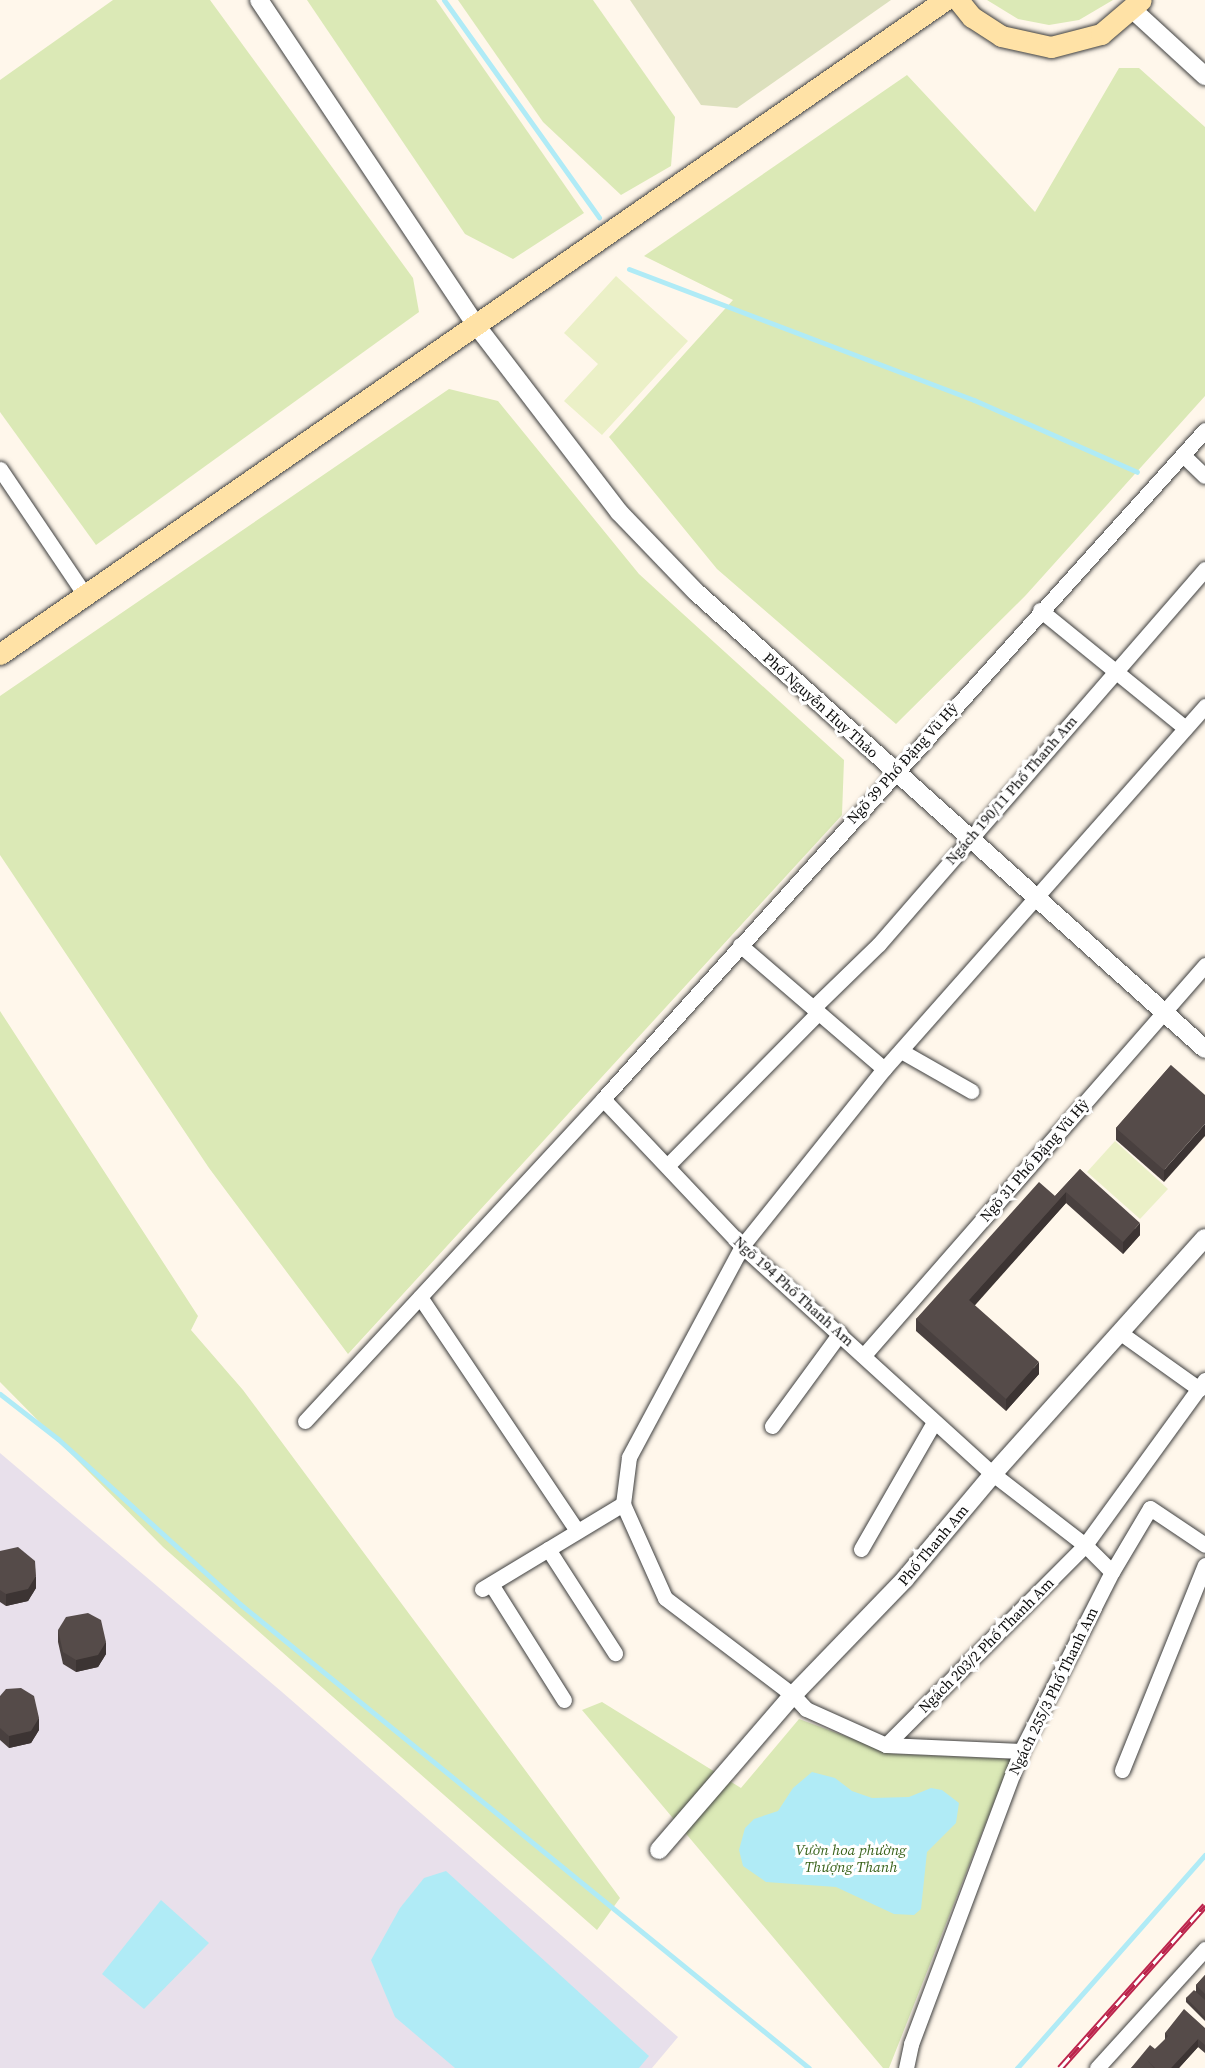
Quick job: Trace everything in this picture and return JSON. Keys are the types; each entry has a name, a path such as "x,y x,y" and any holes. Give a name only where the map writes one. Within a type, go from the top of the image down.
{"main road":[{"path":"0,654 945,0"},
{"path":"958,0 986,28 1034,46 1085,41 1116,25 1137,5"}],"street":[{"name":"Phố Nguyễn Huy Thảo","path":"260,0 476,325 619,512 695,591 1205,1049"},
{"path":"1137,5 1205,76"},
{"name":"Ngõ 39 Phố Đặng Vũ Hỷ","path":"305,1421 603,1099 895,771 1205,430"},
{"path":"1184,455 1205,476"},
{"path":"0,469 85,595"},
{"name":"Ngách 190/11 Phố Thanh Am","path":"668,1165 879,944 1114,670 1205,569"},
{"path":"1040,610 1185,728"},
{"path":"1021,1751 886,1744 806,1709 793,1695 665,1598 623,1504 629,1457 742,1246 884,1070 1205,706"},
{"path":"740,945 884,1070"},
{"name":"Ngõ 31 Phố Đặng Vũ Hỷ","path":"864,1355 1205,965"},
{"path":"901,1051 971,1091"},
{"name":"Ngõ 194 Phố Thanh Am","path":"603,1099 668,1165 742,1246 993,1474 1085,1545 1112,1572"},
{"name":"Phố Thanh Am","path":"660,1850 793,1695 905,1579 993,1474 1204,1242"},
{"path":"420,1297 577,1531"},
{"path":"772,1426 840,1333"},
{"path":"1122,1334 1202,1384"},
{"name":"Ngách 203/2 Phố Thanh Am","path":"886,1744 1085,1545 1202,1384"},
{"path":"861,1549 934,1422"},
{"path":"564,1700 486,1586 623,1504"},
{"name":"Ngách 255/3 Phố Thanh Am","path":"906,2068 911,2044 1021,1751 1112,1572 1150,1508 1205,1545"},
{"path":"548,1549 615,1653"},
{"path":"1122,1770 1205,1565"},
{"path":"1097,2068 1205,1949"}],"shaded area":[{"path":"0,1453 282,1692 678,2037 652,2068 0,2068"}],"green space":[{"path":"113,0 210,0 413,278 419,312 96,545 0,412 0,80"},
{"path":"307,0 436,0 584,213 513,259 465,234"},
{"path":"458,0 593,0 675,117 671,166 621,195 543,122"},
{"path":"630,0 891,0 737,108 701,105"},
{"path":"987,0 1113,0 1079,20 1049,25 1018,19"},
{"path":"1119,68 1139,68 1205,127 1205,396 1026,595 896,724 717,569 609,437 733,300 644,256 907,75 1035,212"},
{"path":"616,276 688,341 602,435 564,401 598,364 564,333"},
{"path":"449,389 498,401 639,574 844,760 842,815 348,1354 209,1168 0,855 0,696"},
{"path":"0,1011 198,1316 191,1330 243,1390 620,1898 597,1930 163,1547 0,1382"},
{"path":"1115,1141 1168,1189 1140,1219 1087,1172"},
{"name":"Vườn hoa phường Thượng Thanh","path":"602,1702 741,1788 799,1719 894,1754 1011,1759 889,2068 883,2068 582,1710"}],"water":[{"path":"812,1772 835,1778 852,1791 872,1798 909,1797 931,1788 942,1790 959,1803 956,1823 927,1852 921,1909 914,1915 894,1914 836,1887 766,1882 743,1866 739,1850 745,1828 754,1819 778,1811 793,1788"},
{"path":"446,1871 649,2056 639,2068 455,2068 395,2017 371,1960 400,1908 424,1878"},
{"path":"161,1900 209,1943 144,2009 102,1974"}],"building":[{"path":"1171,1065 1205,1095 1205,1124 1164,1170 1116,1128"},
{"path":"1080,1169 1140,1223 1123,1242 1066,1192 969,1300 1039,1362 1006,1399 916,1319 1039,1182 1055,1196"},
{"path":"18,1547 35,1561 36,1576 28,1589 6,1594 0,1590 0,1551"},
{"path":"88,1613 101,1620 106,1642 98,1655 76,1660 63,1652 58,1630 66,1617"},
{"path":"21,1688 34,1696 39,1718 31,1731 9,1736 0,1728 0,1696 6,1689"},
{"path":"1205,1975 1205,1994 1196,1985"},
{"path":"1194,1990 1205,2000 1205,2017 1186,1998"},
{"path":"1184,2009 1205,2028 1205,2045 1198,2039 1171,2068 1155,2068 1146,2059 1154,2068 1131,2068 1150,2045 1155,2049 1168,2036 1165,2033"}],"waterway":[{"path":"444,0 599,217"},
{"path":"629,269 974,400 1137,472"},
{"path":"0,1394 58,1439 240,1604 809,2068"},
{"path":"1017,2068 1205,1855"}],"railway":[{"path":"1060,2068 1205,1905"}]}
